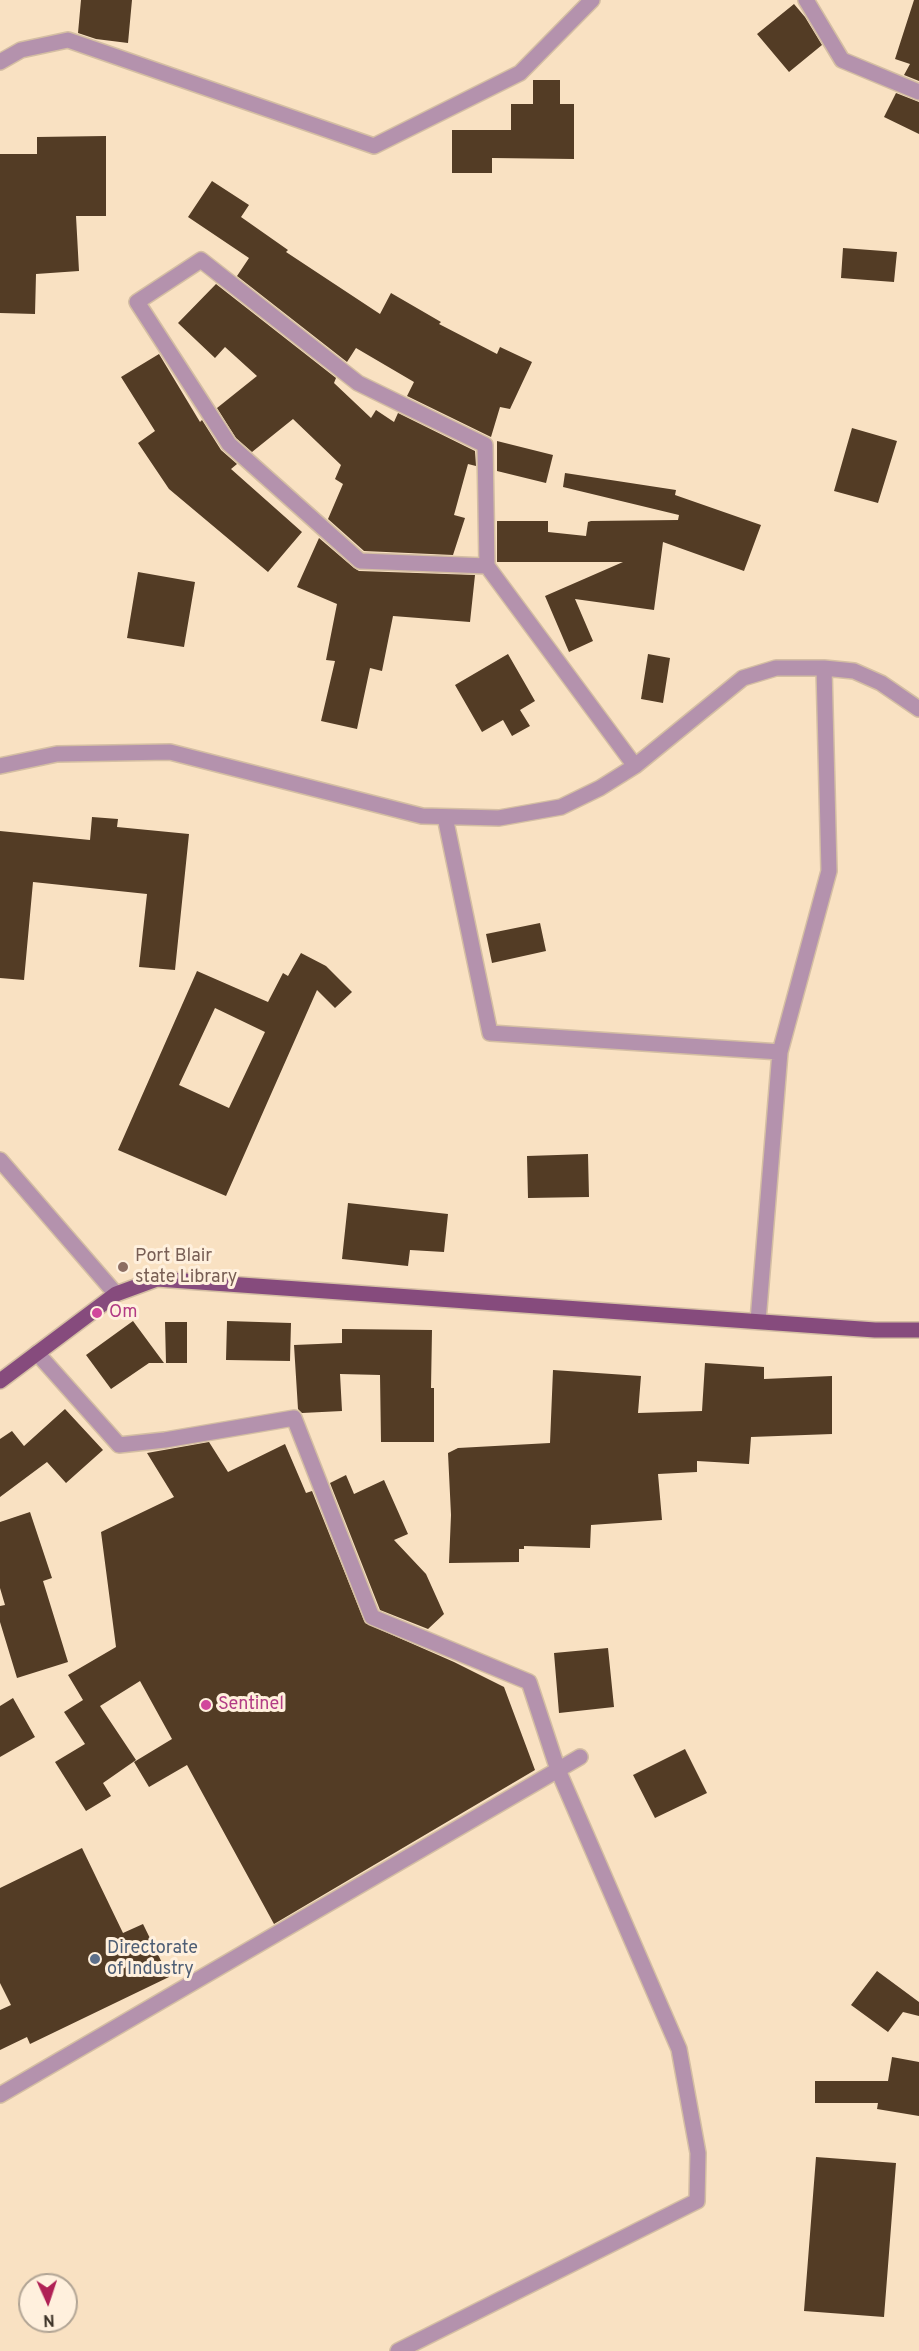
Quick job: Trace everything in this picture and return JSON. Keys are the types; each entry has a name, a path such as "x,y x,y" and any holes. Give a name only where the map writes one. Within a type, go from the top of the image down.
{"main road":[{"path":"0,1381 116,1294 156,1279 874,1330 919,1330"}],"street":[{"path":"0,62 21,50 68,40 374,146 520,73 592,0"},
{"path":"806,0 842,60 919,92"},
{"path":"487,566 360,561 229,444 137,302 201,260 358,383 484,445 487,566 635,766"},
{"path":"0,766 57,754 170,752 422,816 499,818 561,807 600,788 635,766 743,678 776,668 824,668 855,671 881,684 919,709"},
{"path":"758,1321 780,1052 829,871 824,668"},
{"path":"445,816 490,1033 780,1052"},
{"path":"0,1160 116,1294"},
{"path":"37,1353 119,1445 165,1440 294,1418 372,1617 530,1682 558,1770 679,2049 698,2152 697,2200 399,2351"},
{"path":"0,2095 580,1757"}],"building":[{"path":"81,0 132,0 128,43 96,39 78,33"},
{"path":"914,0 919,0 919,81 904,75 910,64 895,59"},
{"path":"794,4 822,45 789,72 757,34"},
{"path":"533,80 560,80 560,104 574,104 574,159 492,158 492,173 452,173 452,130 511,130 511,104 533,104"},
{"path":"896,93 919,102 919,134 884,117"},
{"path":"106,136 106,216 76,216 79,271 36,274 35,314 0,313 0,154 37,154 37,137"},
{"path":"212,181 249,205 241,217 288,250 286,252 380,314 391,293 441,322 439,324 497,354 500,347 532,362 510,409 500,407 491,437 407,396 414,382 356,348 347,362 237,276 249,258 188,217"},
{"path":"843,248 897,252 894,282 841,278"},
{"path":"216,284 336,378 334,383 371,418 376,410 394,422 398,413 475,451 476,466 468,464 454,515 465,518 453,555 364,551 328,519 343,484 335,479 341,465 293,419 252,452 236,438 217,408 257,376 225,347 215,358 178,323"},
{"path":"159,354 200,422 202,420 221,450 237,464 231,469 302,532 268,572 169,489 138,443 155,431 121,377"},
{"path":"852,428 897,441 878,503 834,491"},
{"path":"497,441 553,455 546,483 497,471"},
{"path":"565,473 676,490 675,495 761,525 744,571 663,542 654,610 575,599 593,641 569,652 545,596 623,562 497,562 497,521 548,521 548,532 586,536 588,522 591,521 678,520 679,515 563,487"},
{"path":"319,538 359,571 475,575 470,622 393,616 382,671 370,668 357,729 321,721 335,661 326,660 337,604 297,587"},
{"path":"138,572 195,582 184,647 127,638"},
{"path":"508,654 535,701 520,710 530,726 512,736 503,720 482,732 455,685"},
{"path":"648,654 670,658 663,703 641,699"},
{"path":"92,817 118,819 117,827 189,834 175,970 139,967 147,894 33,882 24,980 0,978 0,831 90,840"},
{"path":"540,923 546,951 492,963 486,934"},
{"path":"301,953 326,966 352,992 335,1008 317,990 226,1196 118,1150 197,971 268,1002 283,973 288,976","holes":["215,1008 265,1032 229,1108 179,1085"]},
{"path":"588,1154 589,1197 528,1198 527,1156"},
{"path":"348,1203 448,1214 444,1252 410,1250 408,1266 342,1259"},
{"path":"133,1321 164,1363 149,1363 111,1389 86,1355"},
{"path":"227,1321 291,1323 290,1361 226,1360"},
{"path":"165,1322 187,1322 187,1363 166,1363"},
{"path":"342,1329 432,1330 431,1388 434,1388 434,1442 381,1442 380,1375 340,1374 342,1411 302,1413 298,1409 294,1345 342,1343"},
{"path":"705,1363 764,1367 764,1379 832,1376 832,1434 751,1437 749,1464 697,1461 697,1472 658,1474 662,1520 591,1525 590,1548 524,1546 524,1549 519,1549 519,1562 449,1563 451,1515 448,1453 458,1448 550,1443 553,1370 641,1376 638,1413 702,1411"},
{"path":"65,1409 103,1450 66,1483 47,1462 0,1497 0,1439 12,1431 24,1446"},
{"path":"209,1442 228,1472 285,1444 306,1493 312,1491 365,1623 504,1687 535,1770 274,1924 187,1765 149,1787 134,1762 172,1739 140,1681 100,1706 136,1760 103,1783 111,1796 86,1811 55,1762 85,1744 64,1712 83,1700 68,1675 116,1647 101,1532 174,1497 147,1453"},
{"path":"346,1475 354,1494 384,1480 408,1534 394,1540 426,1574 444,1614 428,1629 380,1610 330,1483"},
{"path":"30,1512 52,1578 43,1581 68,1662 17,1678 0,1622 0,1606 5,1605 0,1588 0,1522"},
{"path":"608,1648 614,1707 559,1713 554,1653"},
{"path":"13,1698 35,1737 0,1757 0,1706"},
{"path":"685,1749 707,1793 655,1818 633,1775"},
{"path":"82,1848 123,1933 143,1924 169,1977 30,2044 27,2037 0,2050 0,2010 11,2005 0,1983 0,1888"},
{"path":"877,1971 919,2002 919,2016 903,2012 888,2032 851,2005"},
{"path":"892,2057 919,2062 919,2116 877,2109 878,2103 815,2103 815,2081 888,2081"},
{"path":"816,2157 896,2163 884,2317 804,2311"}],"place":[{"name":"Port Blair state Library","path":"123,1267"},
{"name":"Om","path":"97,1313"},
{"name":"Sentinel","path":"206,1705"},
{"name":"Directorate of Industry","path":"95,1959"}]}
